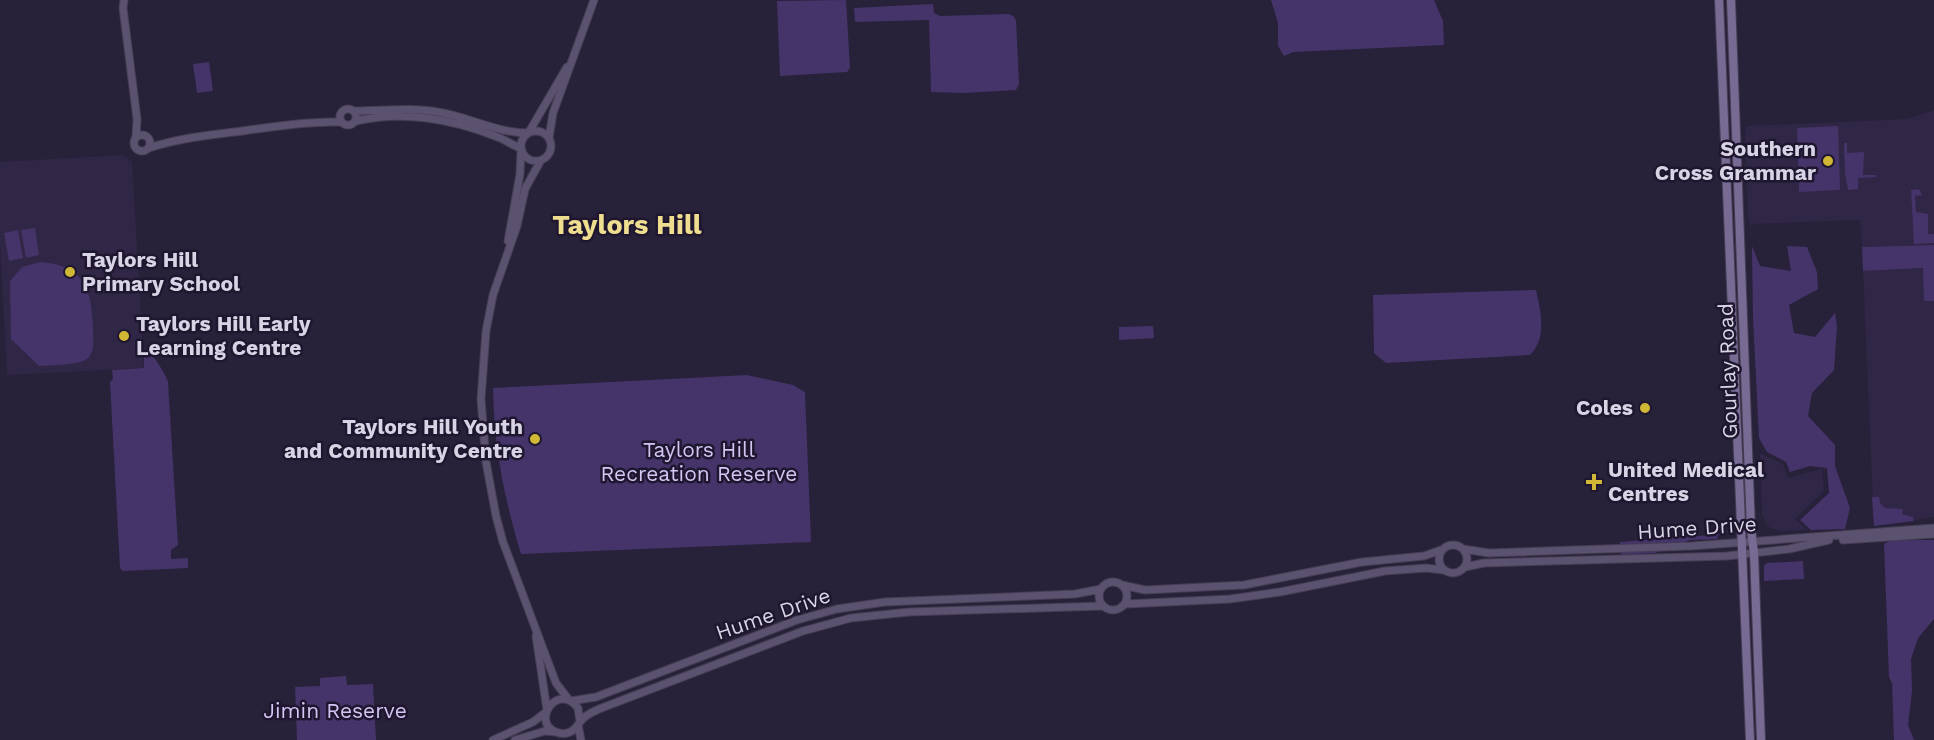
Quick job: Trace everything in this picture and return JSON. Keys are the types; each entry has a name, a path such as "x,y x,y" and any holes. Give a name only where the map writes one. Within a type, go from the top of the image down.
{"main road":[{"name":"Gourlay Road","path":"1719,0 1750,740"},
{"name":"Gourlay Road","path":"1731,0 1761,740"},
{"path":"1723,118 1736,117"}],"street":[{"path":"341,118 350,126 356,121 394,116 435,119 472,128 521,150 524,156 532,161 546,158 551,148 549,128 553,113 594,0"},
{"path":"122,3 137,119 149,148"},
{"path":"506,255 520,174 522,139 529,133 576,52"},
{"path":"171,141 143,137 133,143 141,152 171,141 341,118 347,109 354,111 413,109 438,111 511,133 542,132 549,138"},
{"path":"354,111 357,116 356,121"},
{"path":"541,160 525,189 517,226 493,296 486,331 482,394 483,438 496,516 506,549 556,683 580,712 581,740"},
{"name":"Hume Drive","path":"1463,549 1489,553 1691,546 1934,528"},
{"name":"Hume Drive","path":"1465,567 1484,563 1742,555 1789,549 1826,541 1934,534"},
{"path":"1452,545 1463,549 1467,555 1465,567 1454,573 1426,568 1385,571 1280,592 1230,599 1126,604 1115,611 1102,606 1099,597 1101,589 1112,582 1136,589 1164,590 1244,585 1362,562 1424,556 1441,550 1452,545"},
{"path":"1441,550 1438,561 1443,570"},
{"path":"1122,585 1128,596 1126,604"},
{"name":"Hume Drive","path":"570,700 596,697 797,620 837,609 879,602 1075,594 1101,589"},
{"name":"Hume Drive","path":"579,724 599,708 795,634 843,620 909,612 1102,606"},
{"path":"533,619 549,726 565,740"},
{"path":"493,740 533,722 558,700 570,700"},
{"path":"515,740 537,733 567,733 579,724"}],"shaded area":[{"name":"Southern Cross Grammar","path":"1934,110 1934,245 1862,247 1860,220 1750,224 1745,133 1747,126 1908,119"},
{"name":"Taylors Hill Primary School","path":"123,155 132,162 144,368 7,375 0,242 0,162"},
{"path":"1934,268 1934,517 1874,526 1863,271"},
{"path":"1760,453 1783,464 1788,478 1822,469 1824,491 1795,519 1807,530 1780,531 1770,528 1765,522 1762,515"}],"green space":[{"path":"846,0 850,68 847,72 780,76 777,1"},
{"path":"1271,0 1434,0 1443,21 1444,45 1293,52 1284,56 1278,46 1278,23"},
{"path":"933,4 934,13 940,16 1009,14 1013,16 1016,20 1019,84 1016,90 931,92 929,20 855,22 854,8"},
{"path":"209,62 213,91 197,93 193,64"},
{"path":"1838,126 1840,190 1799,192 1797,128"},
{"path":"1844,143 1847,143 1847,153 1864,152 1863,175 1876,175 1876,177 1858,178 1858,189 1848,190"},
{"path":"1919,189 1922,195 1915,196 1916,212 1928,214 1928,234 1934,234 1934,243 1914,244 1911,190"},
{"path":"35,228 39,255 26,258 21,230"},
{"path":"18,230 23,258 9,261 4,233"},
{"path":"1934,245 1934,301 1924,301 1923,268 1863,271 1862,247"},
{"path":"1752,246 1760,266 1791,271 1787,246 1807,247 1817,272 1818,289 1789,305 1794,333 1815,337 1835,313 1837,327 1834,370 1812,393 1808,416 1835,445 1835,466 1850,508 1845,529 1811,530 1800,520 1829,493 1827,468 1810,466 1790,472 1786,462 1767,452 1759,438"},
{"path":"40,262 67,268 83,282 90,302 93,343 91,354 85,360 73,364 39,366 11,339 10,281 22,267"},
{"path":"1536,290 1541,316 1541,333 1530,355 1386,363 1374,353 1373,295"},
{"path":"1153,326 1154,338 1119,340 1119,327"},
{"path":"144,350 150,350 168,382 178,545 171,550 171,559 188,558 188,568 123,571 120,568 110,382 113,379 112,370 144,368"},
{"name":"Taylors Hill Recreation Reserve","path":"747,375 793,385 805,392 811,542 521,554 501,472 495,431 493,388"},
{"path":"1872,497 1879,497 1880,503 1885,508 1903,509 1902,514 1913,517 1914,521 1874,526"},
{"path":"1730,531 1718,535 1717,539 1690,540 1655,553 1621,555 1620,542 1711,535"},
{"path":"1892,540 1934,540 1934,619 1918,638 1911,659 1912,691 1908,725 1914,740 1894,740 1884,544"},
{"path":"1803,561 1804,579 1764,581 1764,566 1767,563"},
{"name":"Jimin Reserve","path":"346,676 347,685 373,684 376,740 297,740 295,687 320,686 320,678"}],"place":[{"name":"Southern Cross Grammar","path":"1828,161"},
{"name":"Taylors Hill Primary School","path":"70,272"},
{"name":"Taylors Hill Early Learning Centre","path":"124,336"},
{"name":"Coles","path":"1645,408"},
{"name":"Taylors Hill Youth and Community Centre","path":"535,439"},
{"name":"United Medical Centres","path":"1594,482"}],"district":[{"name":"Taylors Hill","path":"627,225"}]}
